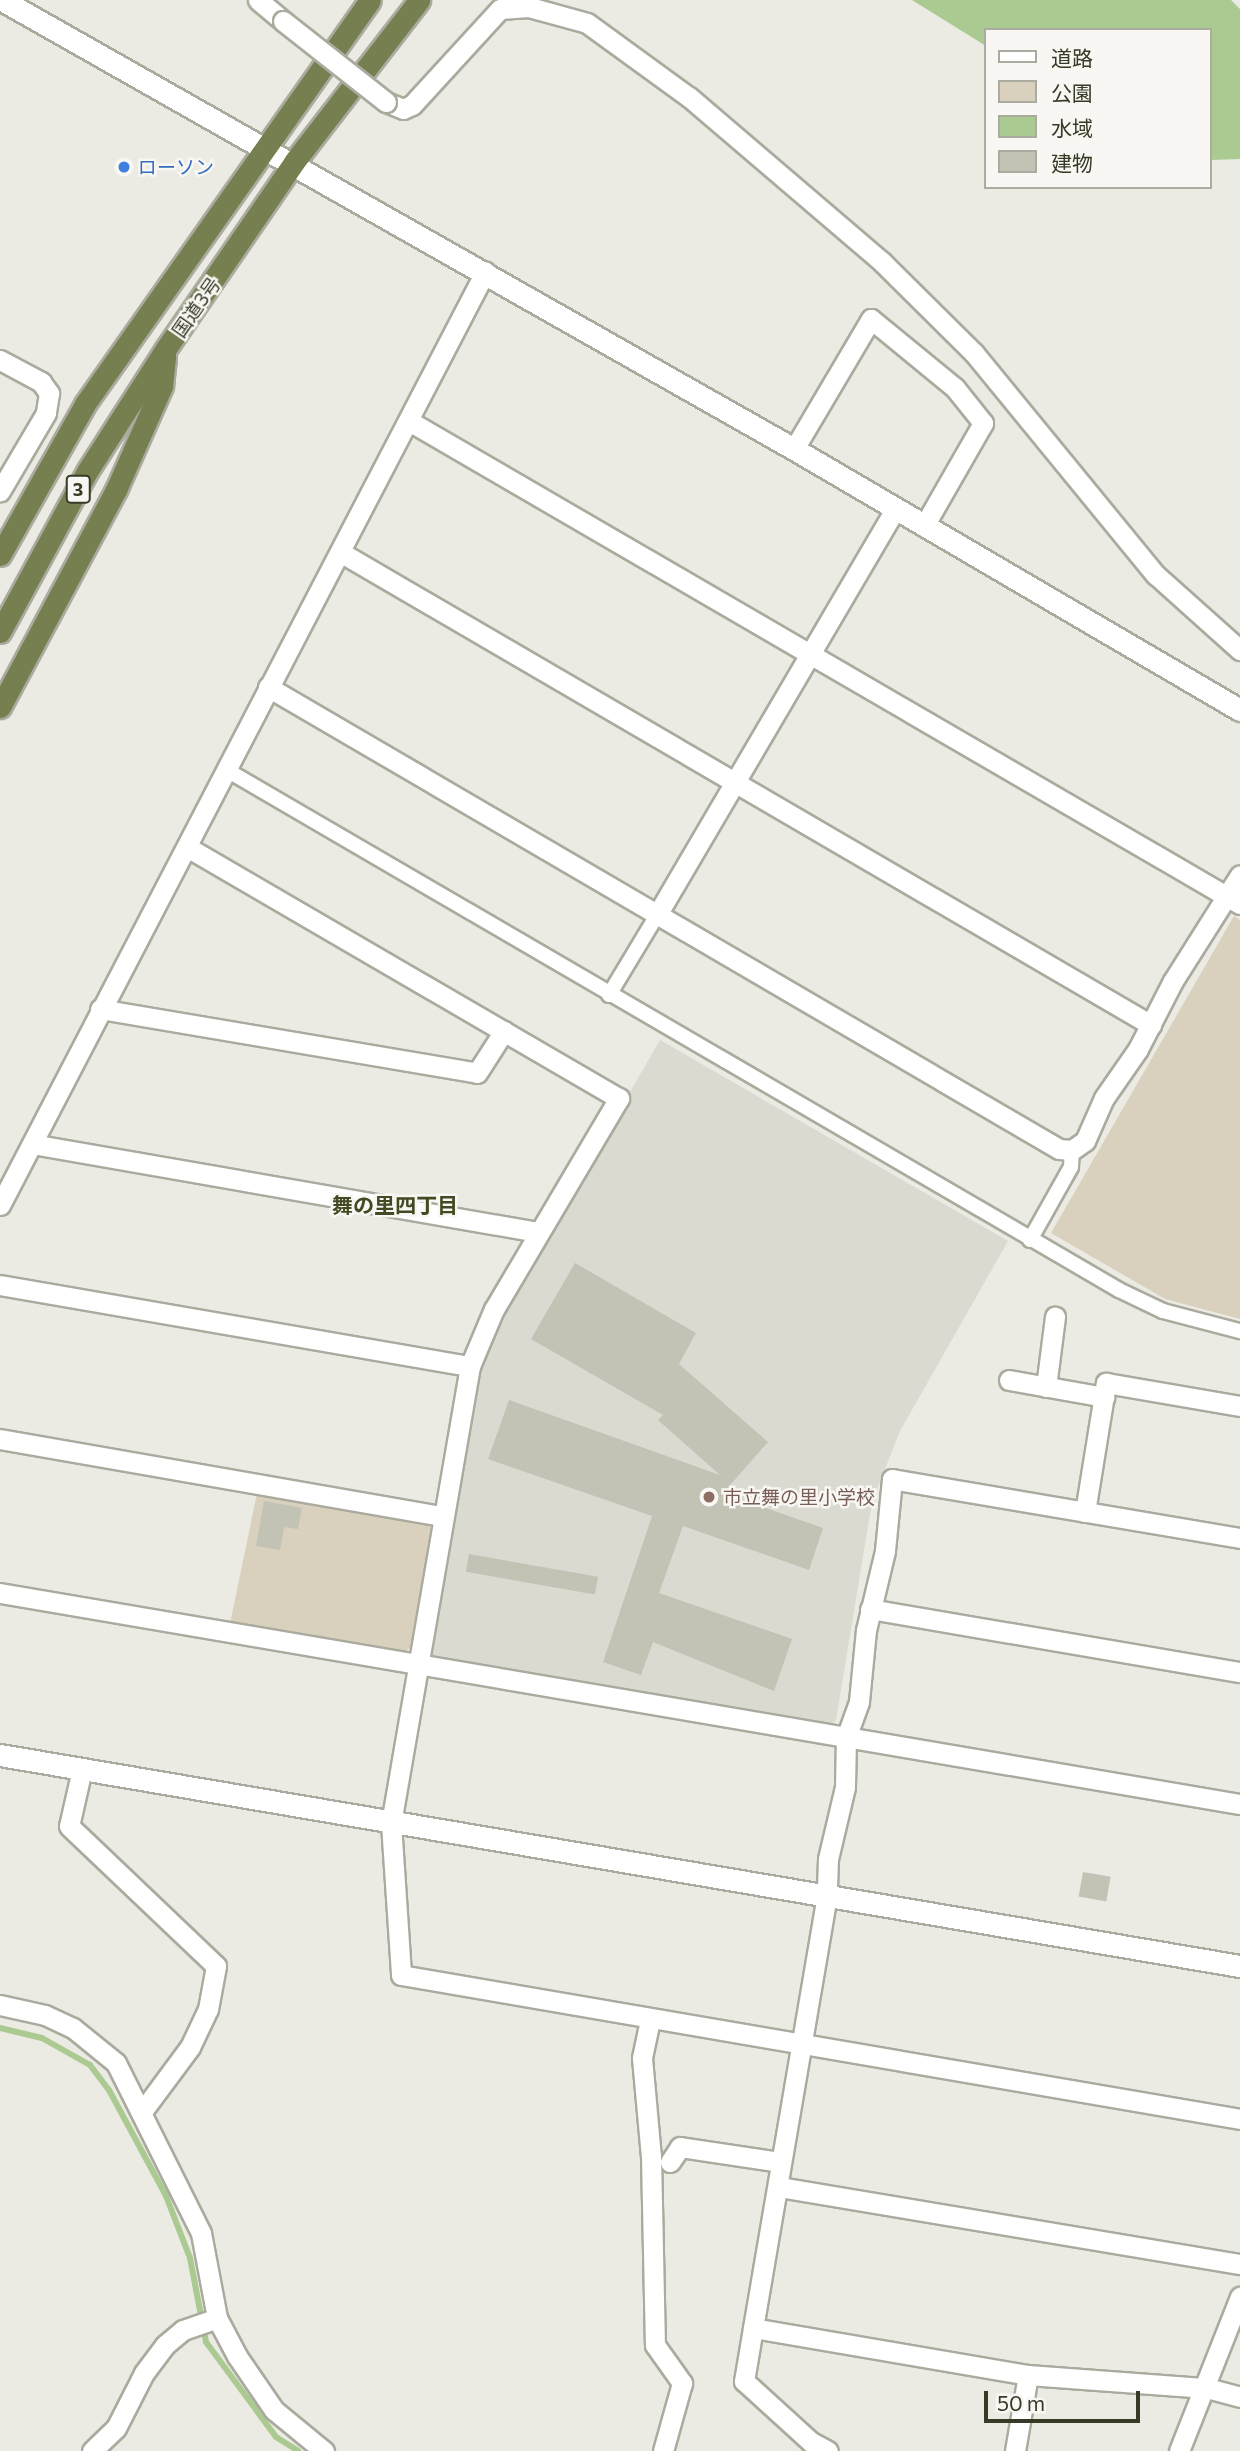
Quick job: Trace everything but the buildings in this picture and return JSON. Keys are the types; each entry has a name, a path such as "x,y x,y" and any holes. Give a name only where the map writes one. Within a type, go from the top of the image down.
{"highway":[{"name":"国道3号","path":"0,555 85,404 370,0"},
{"name":"国道3号","path":"0,632 88,470 165,350 293,162 419,0"},
{"path":"0,707 116,490 162,386 165,350"}],"street":[{"path":"2,0 293,162 794,449 1240,710"},
{"path":"258,0 386,102 402,109 412,105 500,9 529,8 587,23 689,97 882,262 974,354 1156,575 1240,650"},
{"path":"0,1205 225,769 410,421 485,272"},
{"path":"794,449 871,319 955,388 983,423 924,526"},
{"path":"0,360 41,382 49,393 46,412 0,491"},
{"path":"410,421 1234,901"},
{"path":"608,995 895,509"},
{"path":"340,552 1151,1025"},
{"path":"268,687 1059,1149 1072,1150 1085,1141 1104,1098 1151,1025 1199,936 1234,901 1240,875"},
{"path":"225,769 1030,1240 1163,1311 1240,1332"},
{"path":"187,847 619,1098 494,1309 470,1366 391,1823 401,1975 650,2020 1240,2119"},
{"path":"100,1009 477,1073 504,1031"},
{"path":"32,1144 538,1232"},
{"path":"1030,1240 1071,1167 1072,1150"},
{"path":"0,1285 470,1366"},
{"path":"1046,1387 1055,1317"},
{"path":"1009,1380 1104,1397"},
{"path":"1085,1512 1106,1383 1240,1406"},
{"path":"0,1439 443,1516"},
{"path":"828,2451 811,2442 744,2381 827,1895 828,1859 845,1787 846,1738 859,1702 870,1609 885,1551 892,1479 1240,1538"},
{"path":"0,1593 1240,1804"},
{"path":"870,1609 1240,1672"},
{"path":"0,1755 1240,1966"},
{"path":"82,1769 69,1826 216,1965 208,2009 190,2047 141,2113"},
{"path":"0,2005 45,2015 99,2044 116,2063 201,2233 217,2318 274,2410 324,2451"},
{"path":"650,2020 642,2058 651,2157 655,2345 682,2383 663,2451"},
{"path":"670,2162 680,2147 780,2162"},
{"path":"779,2187 1240,2264"},
{"path":"1179,2451 1207,2388 1240,2297"},
{"path":"92,2451 116,2428 144,2373 164,2345 183,2330 217,2318"},
{"path":"753,2328 1028,2375 1207,2388 1240,2397"},
{"path":"1015,2451 1028,2375"}],"shaded area":[{"path":"660,1040 1008,1241 900,1431 872,1502 836,1720 831,1724 435,1659 429,1651 476,1383 486,1351 514,1293"}],"green space":[{"path":"1234,916 1240,920 1240,1319 1165,1299 1051,1233"},
{"path":"257,1493 426,1522 431,1528 410,1648 402,1653 230,1624"}],"water":[{"path":"912,0 1231,0 1240,9 1240,159 1212,160 1212,28 984,28 984,45"}],"waterway":[{"path":"0,2028 42,2038 90,2065 109,2090 166,2196 190,2258 206,2342 276,2437 298,2451"}],"place":[{"name":"ローソン","path":"124,167"},
{"name":"市立舞の里小学校","path":"709,1497"}],"district":[{"name":"舞の里四丁目","path":"395,1205"}]}
